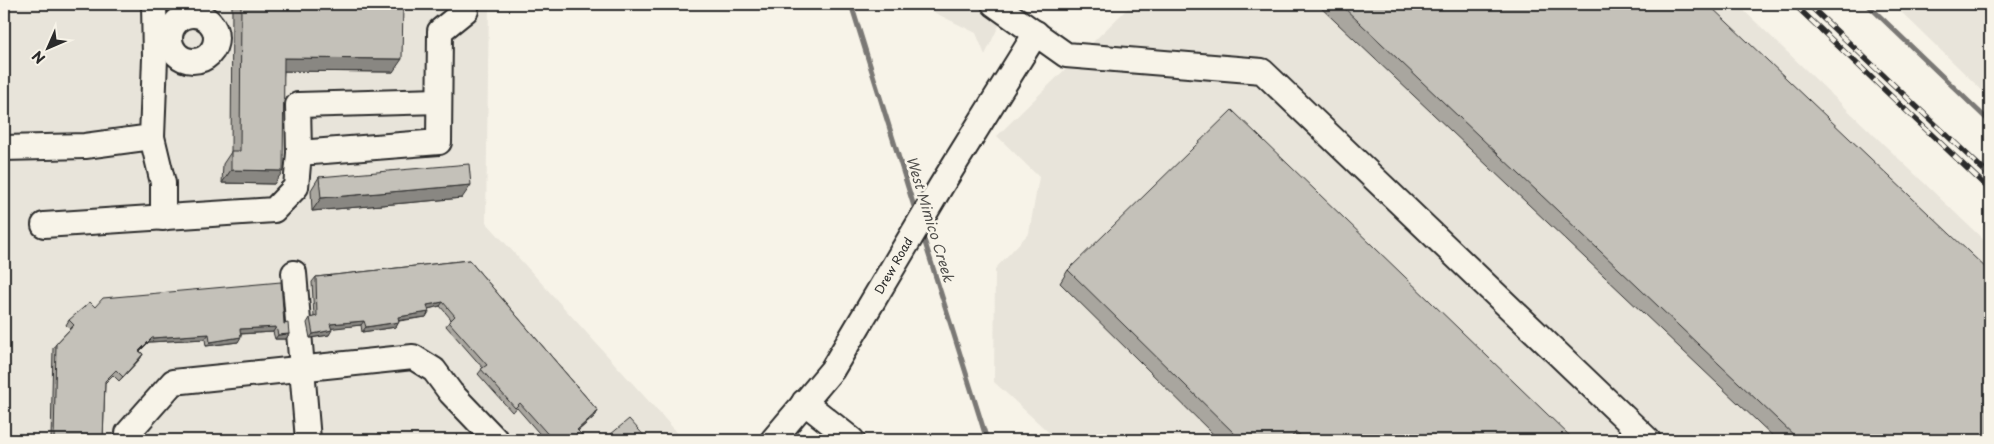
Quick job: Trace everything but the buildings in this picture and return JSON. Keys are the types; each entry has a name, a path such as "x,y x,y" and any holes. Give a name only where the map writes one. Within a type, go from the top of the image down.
{"street":[{"path":"154,4 164,52"},
{"path":"298,153 439,142 440,31 466,10 466,4"},
{"path":"994,4 1066,55 1262,71 1648,440"},
{"path":"163,218 162,183 152,137 164,52 178,21 198,10 215,31 214,46 204,58 189,61 164,52"},
{"name":"Drew Road","path":"773,440 832,370 941,186 1036,33"},
{"path":"44,225 274,210 296,187 298,105 439,101"},
{"path":"4,148 86,146 152,137"},
{"path":"294,273 308,440"},
{"path":"128,440 128,433 173,382 302,367 414,357 434,370 451,393 496,440"},
{"path":"804,402 852,440"}],"shaded area":[{"path":"4,4 489,4 486,222 684,440 4,440"},
{"path":"917,4 1009,4 985,55 976,33"},
{"path":"1132,4 1737,4 1990,246 1990,440 1057,440 994,382 995,269 1029,233 1039,177 997,136"},
{"path":"1893,4 1990,4 1990,98"}],"waterway":[{"name":"West Mimico Creek","path":"851,4 916,213"},
{"path":"1867,4 1990,122"},
{"name":"West Mimico Creek","path":"922,233 987,440"}],"railway":[{"path":"1794,4 1990,190"},
{"path":"1808,4 1990,176"}]}
